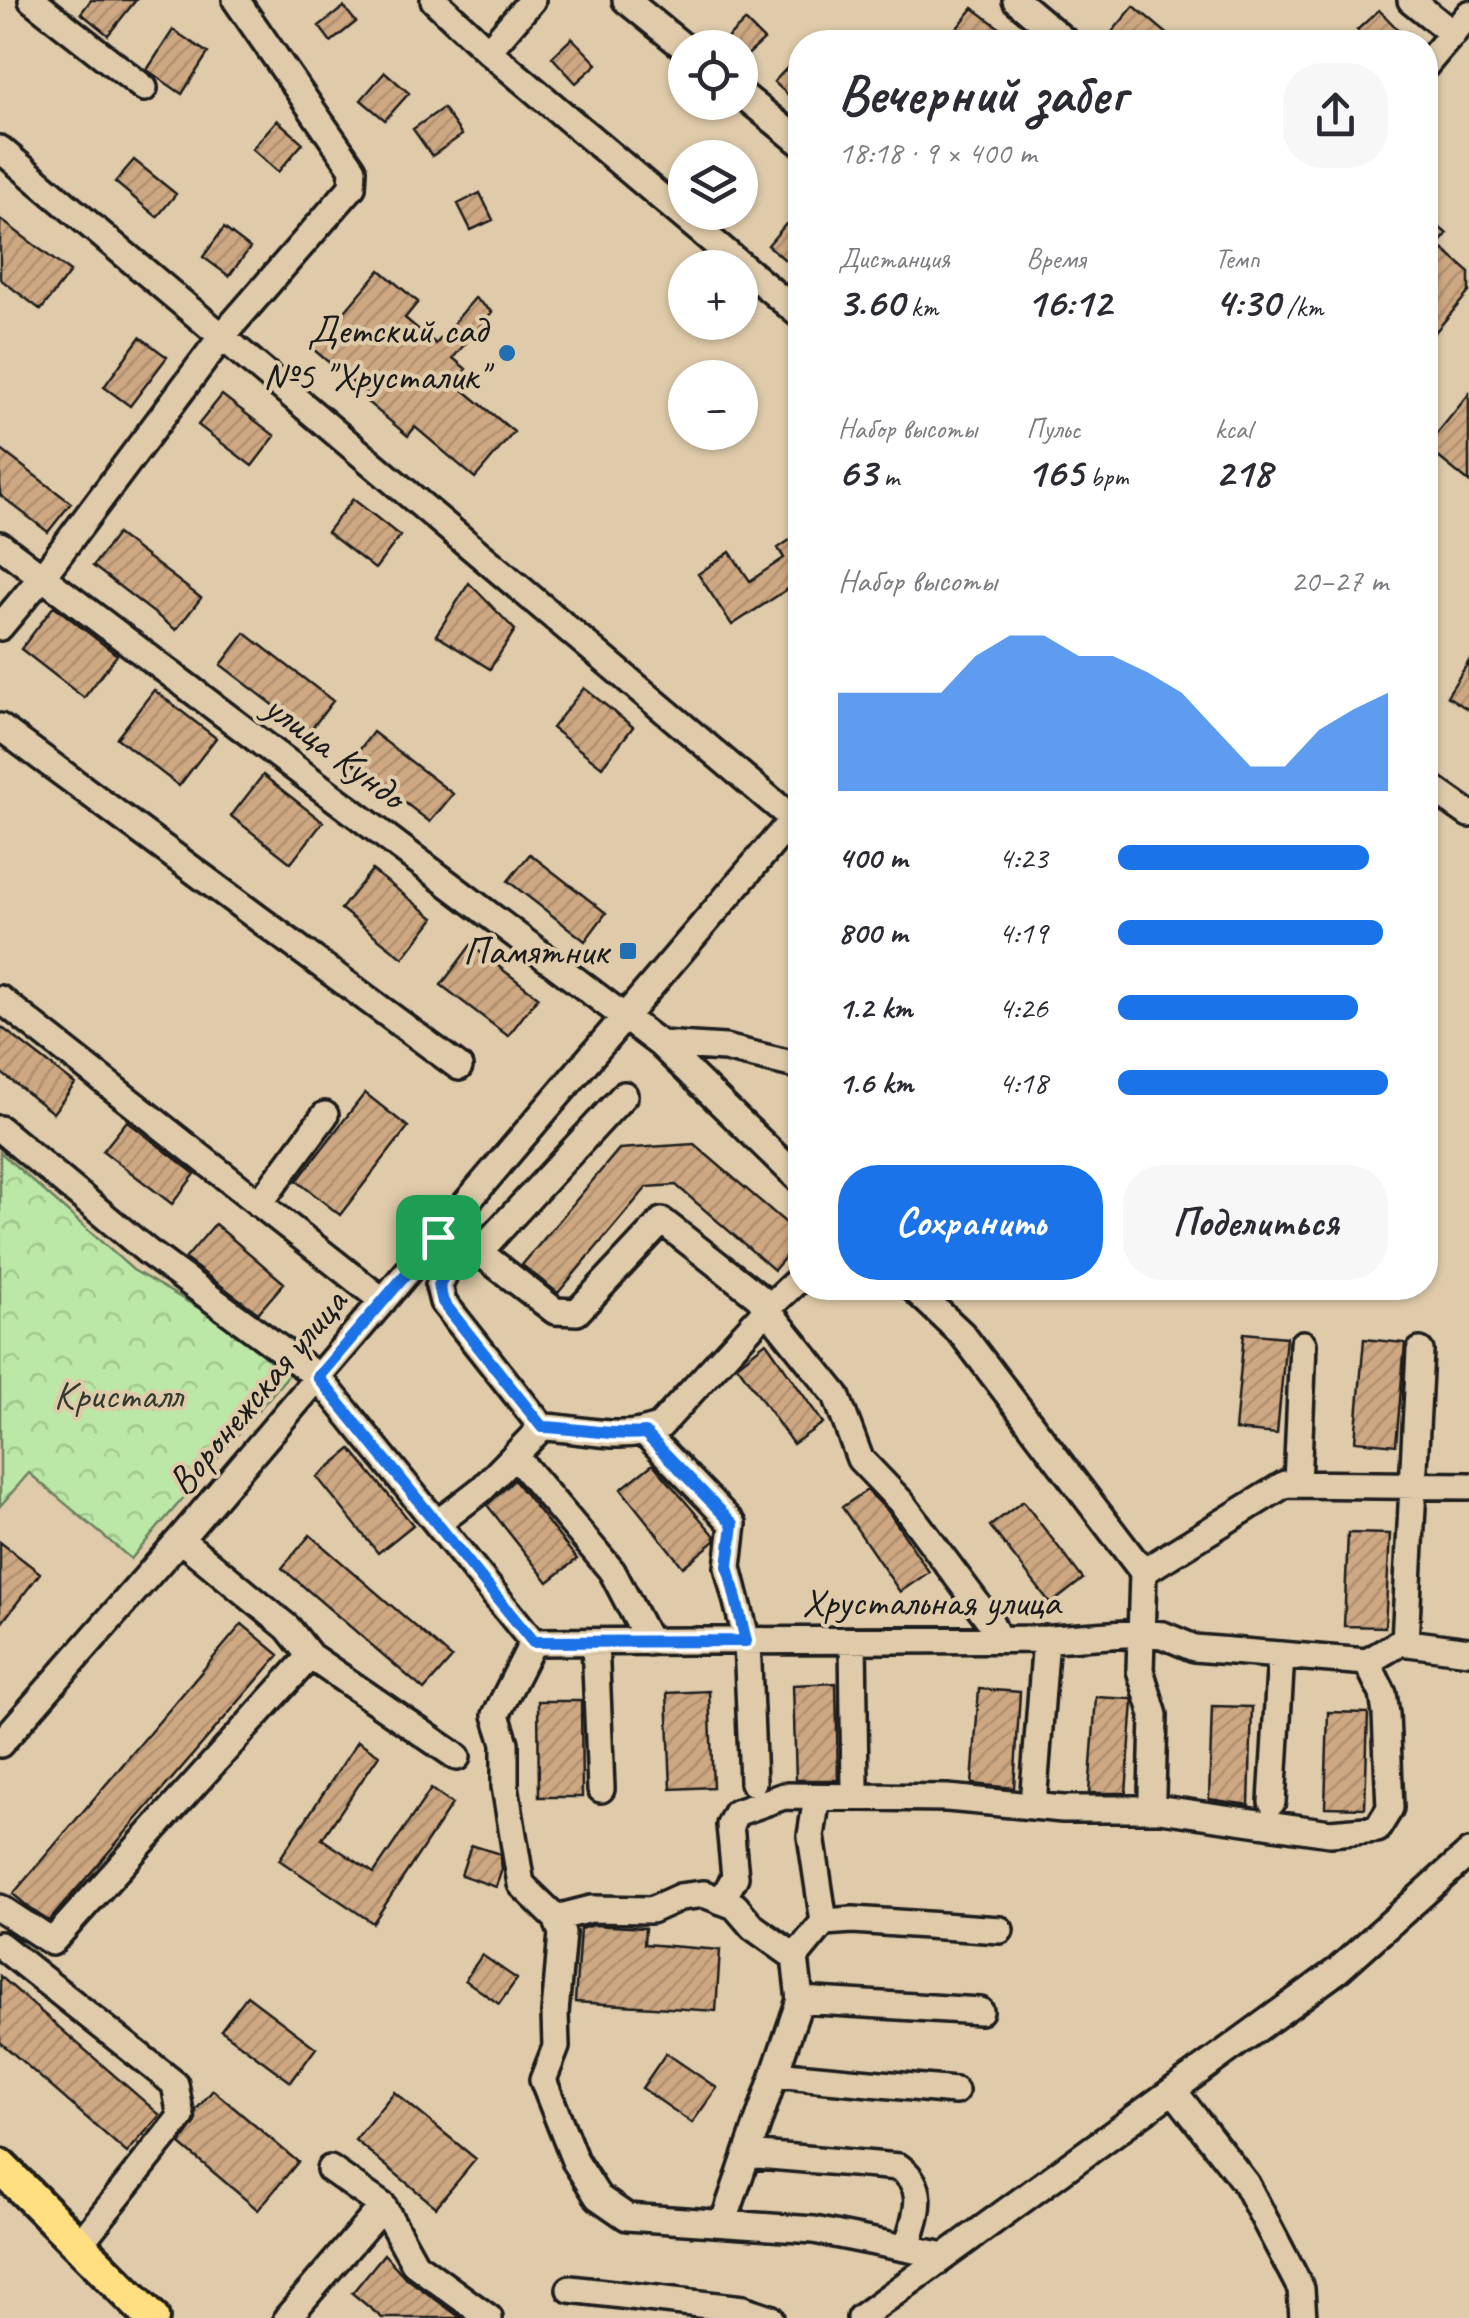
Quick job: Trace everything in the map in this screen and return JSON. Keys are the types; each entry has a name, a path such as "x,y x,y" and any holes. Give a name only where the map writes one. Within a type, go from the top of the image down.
{"main road":[{"path":"0,2166 152,2318"}],"street":[{"path":"32,0 144,88"},
{"path":"0,628 42,578 223,336 352,187 353,169 236,0"},
{"path":"434,0 488,51 788,306"},
{"path":"488,51 532,0"},
{"path":"626,0 668,34"},
{"path":"1016,0 1052,30"},
{"path":"1410,0 1461,24 1438,51"},
{"path":"758,108 788,132"},
{"path":"0,149 788,807"},
{"name":"улица Кундо","path":"0,546 626,1017 660,1044 788,1168"},
{"path":"0,727 459,1067"},
{"path":"1438,793 1469,814"},
{"name":"Воронежская улица","path":"0,1744 383,1301 458,1246 626,1017 788,826"},
{"path":"0,999 383,1301"},
{"path":"660,1044 725,1048 788,1063"},
{"path":"624,1095 458,1246 439,1286 443,1302 542,1427 615,1436 645,1433 660,1426 788,1289"},
{"path":"260,1204 325,1115"},
{"path":"0,1129 148,1252 318,1377 533,1642 496,1714 505,1743 505,1786 520,1884 556,1918 562,1934 556,2047 543,2080 575,2161 598,2198 627,2217 814,2230 945,2256"},
{"path":"458,1246 554,1311 577,1312 662,1221 758,1297 836,1395 860,1459 902,1502 990,1621 998,1640"},
{"path":"926,1300 962,1334 1144,1572 1140,1670 1154,1715 1152,1794"},
{"path":"1297,1484 1302,1344"},
{"path":"1405,1642 1420,1350"},
{"path":"438,1523 482,1489 542,1427"},
{"path":"645,1433 733,1524 728,1566 746,1641 753,1782"},
{"path":"516,1456 612,1571 649,1642"},
{"path":"1144,1572 1285,1484 1469,1486"},
{"path":"180,1539 288,1628 310,1656 457,1757"},
{"name":"Хрустальная улица","path":"533,1642 1046,1640 1140,1632 1194,1648 1367,1662"},
{"path":"853,1640 856,1787"},
{"path":"1034,1791 1046,1640"},
{"path":"596,1642 601,1789"},
{"path":"721,1901 735,1877 730,1825 736,1813 784,1796 947,1798 1064,1809 1162,1809 1330,1833 1377,1830 1390,1808 1386,1714 1383,1694 1367,1662 1405,1642 1469,1651"},
{"path":"1272,1802 1281,1655"},
{"path":"0,1908 52,1942 310,1656"},
{"path":"817,1797 810,1836 824,1922"},
{"path":"860,2318 1338,1970 1469,1853"},
{"path":"556,1918 591,1908 651,1910 680,1897 704,1894 735,1906 753,1927 795,1957"},
{"path":"724,2221 800,2000 795,1957 824,1922 853,1920 1000,1930"},
{"path":"0,1945 176,2084 181,2117 78,2246"},
{"path":"800,2000 980,2011"},
{"path":"776,2074 955,2090"},
{"path":"1173,2090 1246,2184 1301,2288 1303,2318"},
{"path":"748,2154 899,2167 913,2177 919,2201 906,2248"},
{"path":"330,2169 382,2206 416,2264 489,2318"},
{"path":"287,2318 382,2206"},
{"path":"570,2289 744,2309 770,2318"}],"green space":[{"name":"Кристалл","path":"0,1152 133,1270 297,1365 131,1559 29,1473 0,1506"}],"building":[{"path":"91,0 136,0 108,35 81,13"},
{"path":"1134,6 1163,30 1114,30"},
{"path":"344,7 356,22 331,42 319,26"},
{"path":"973,8 1002,30 956,30"},
{"path":"1379,10 1398,30 1357,30"},
{"path":"745,21 754,30 736,30"},
{"path":"173,30 208,53 182,94 147,70"},
{"path":"572,38 597,64 576,83 552,57"},
{"path":"788,67 788,95 774,82"},
{"path":"385,72 409,93 385,120 361,100"},
{"path":"443,108 462,135 432,156 413,129"},
{"path":"277,120 303,143 278,172 252,149"},
{"path":"134,160 176,194 157,217 115,182"},
{"path":"480,193 493,220 471,230 458,204"},
{"path":"0,219 70,272 41,310 0,279"},
{"path":"786,224 788,226 788,262 768,245"},
{"path":"1438,226 1447,234 1438,245"},
{"path":"224,228 250,248 229,276 203,257"},
{"path":"1438,245 1469,272 1469,292 1438,329 1438,290"},
{"name":"Детский сад №5 \"Хрусталик\"","path":"380,270 418,302 405,318 436,344 475,298 492,312 453,358 466,369 455,383 514,432 475,478 415,427 408,436 366,401 370,397 313,349"},
{"path":"140,337 167,357 130,406 104,387"},
{"path":"1469,394 1469,482 1438,457 1438,432"},
{"path":"222,395 275,436 252,466 198,425"},
{"path":"0,449 71,503 48,532 0,495"},
{"path":"353,499 400,536 375,569 327,532"},
{"path":"117,534 201,598 176,630 93,566"},
{"path":"788,541 788,589 732,625 698,574 730,552 750,581 784,558 778,548"},
{"path":"469,583 515,630 490,669 436,635"},
{"path":"54,606 117,655 84,698 21,649"},
{"path":"245,633 333,701 309,732 221,665"},
{"path":"1469,661 1469,710 1447,696"},
{"path":"584,688 633,727 602,767 552,728"},
{"path":"154,690 216,738 179,786 117,738"},
{"path":"373,732 453,794 430,822 351,761"},
{"path":"263,775 323,822 291,863 231,816"},
{"path":"530,854 606,913 585,941 508,881"},
{"path":"372,870 434,918 403,958 341,909"},
{"path":"471,945 538,997 508,1036 441,985"},
{"path":"0,1026 75,1084 53,1113 0,1072"},
{"path":"365,1093 408,1127 340,1215 297,1181"},
{"path":"127,1121 195,1174 172,1204 103,1151"},
{"path":"694,1144 788,1225 788,1254 774,1270 676,1185 647,1187 558,1293 522,1265 619,1149"},
{"path":"215,1224 284,1283 258,1313 185,1259"},
{"path":"1244,1333 1286,1337 1277,1434 1235,1430"},
{"path":"1364,1339 1405,1343 1396,1445 1355,1441"},
{"path":"766,1342 823,1423 793,1444 737,1365"},
{"path":"351,1449 413,1525 378,1553 317,1477"},
{"path":"653,1464 715,1536 715,1541 683,1567 621,1489"},
{"path":"514,1480 577,1559 548,1582 487,1505"},
{"path":"867,1490 888,1511 929,1572 900,1592 842,1507"},
{"path":"1023,1501 1083,1579 1051,1604 990,1526"},
{"path":"1348,1533 1390,1534 1385,1627 1344,1626"},
{"path":"310,1535 452,1658 424,1690 282,1568"},
{"path":"0,1542 40,1573 0,1625"},
{"path":"242,1624 279,1655 49,1921 32,1910 13,1894"},
{"path":"836,1683 838,1780 796,1780 793,1685"},
{"path":"979,1689 1020,1692 1014,1788 972,1784"},
{"path":"709,1691 713,1787 671,1789 667,1693"},
{"path":"1096,1697 1133,1702 1126,1793 1089,1793"},
{"path":"538,1701 581,1701 582,1797 539,1797"},
{"path":"1212,1706 1252,1707 1249,1805 1209,1799"},
{"path":"1328,1712 1368,1713 1365,1808 1325,1807"},
{"path":"358,1741 379,1755 322,1839 374,1873 431,1789 452,1804 373,1923 279,1860"},
{"path":"471,1845 500,1854 502,1869 496,1887 461,1875"},
{"path":"593,1925 645,1928 644,1944 720,1950 716,2011 575,2002 580,1929"},
{"path":"482,1955 517,1979 499,2004 465,1980"},
{"path":"0,1976 160,2115 127,2153 0,2042"},
{"path":"247,1996 316,2048 291,2082 221,2030"},
{"path":"666,2053 717,2088 692,2123 642,2088"},
{"path":"213,2090 298,2162 258,2210 180,2144 196,2122 196,2110"},
{"path":"394,2092 476,2159 436,2207 355,2140"},
{"path":"384,2254 405,2277 461,2318 382,2318 352,2293"}],"place":[{"name":"Детский сад №5 \"Хрусталик\"","path":"507,353"},
{"name":"Памятник","path":"628,951"}],"route":[{"path":"438,1237 456,1247 439,1286 443,1302 542,1427 615,1436 645,1433 733,1524 728,1566 746,1641 533,1642 318,1377 438,1237"}]}
